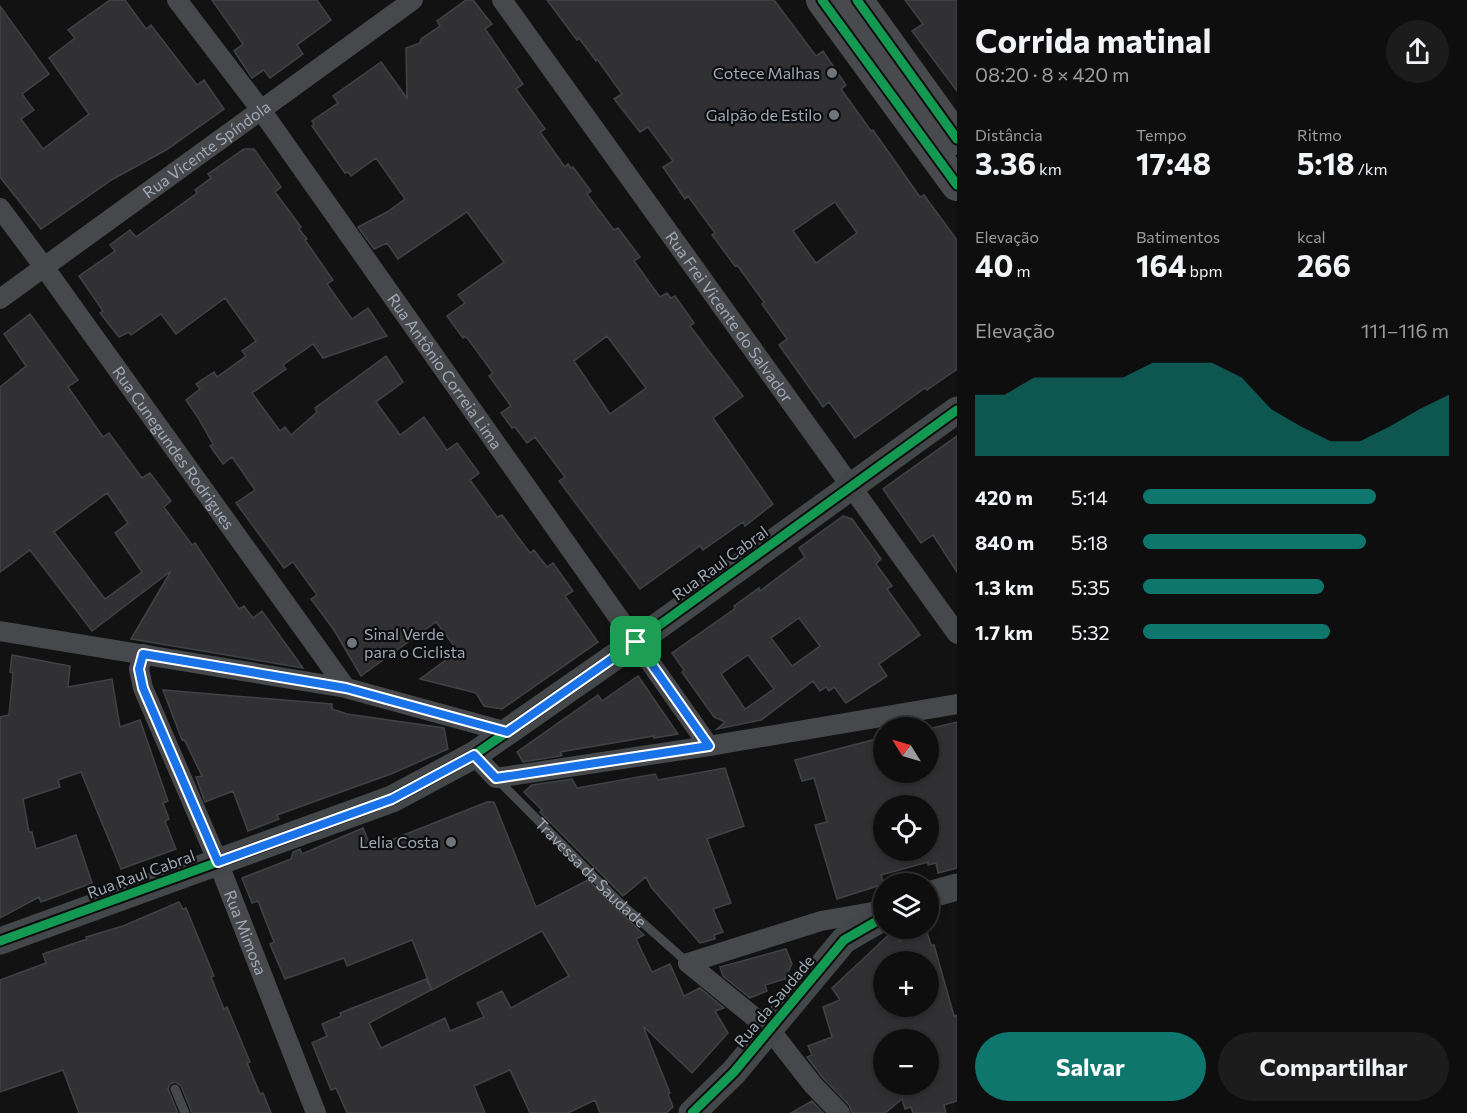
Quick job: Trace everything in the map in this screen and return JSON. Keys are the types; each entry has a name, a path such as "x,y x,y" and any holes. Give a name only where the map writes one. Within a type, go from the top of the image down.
{"main road":[{"path":"822,0 957,185"},
{"path":"857,0 957,139"},
{"name":"Rua Raul Cabral","path":"0,941 392,799 474,755 636,642 957,410"},
{"path":"939,892 957,886"},
{"name":"Rua da Saudade","path":"692,1113 734,1072 844,940 873,923"}],"street":[{"name":"Rua Antônio Correia Lima","path":"177,0 261,110 709,746"},
{"name":"Rua Vicente Spíndola","path":"0,299 413,0"},
{"name":"Rua Frei Vicente do Salvador","path":"502,0 957,634"},
{"name":"Rua Cunegundes Rodrigues","path":"0,208 346,688"},
{"path":"0,631 346,688 507,732"},
{"name":"Rua Mimosa","path":"143,654 139,669 143,688 218,862 315,1113"},
{"path":"474,755 496,778 709,746 957,704"},
{"path":"688,963 821,921 873,912"},
{"name":"Travessa da Saudade","path":"688,963 770,1030 813,1085 840,1113"}],"lane":[{"name":"Travessa da Saudade","path":"496,778 618,900 688,963"},
{"path":"175,1089 184,1113"}],"building":[{"path":"110,0 125,0 146,29 151,25 197,85 204,80 224,109 166,150 113,179 41,229 0,177 0,6 49,74 22,94 34,110 21,119 43,149 89,114 49,58 75,38 68,30"},
{"path":"212,0 317,0 331,20 297,45 303,54 270,78 264,70 252,78 234,51 243,44"},
{"path":"466,0 473,0 492,24 485,29 523,84 516,89 545,129 540,132 565,167 568,164 571,168 573,167 591,191 587,194 614,230 618,228 640,257 634,261 660,297 667,293 671,298 675,296 694,323 690,326 743,396 713,418 773,504 745,526 743,522 703,550 700,546 640,589 559,481 565,477 535,437 527,443 501,413 511,406 489,376 493,373 468,339 464,336 463,338 447,316 465,303 458,295 504,262 467,212 398,259 387,243 374,249 358,227 387,212 405,199 376,158 351,176 348,172 345,173 312,126 314,124 312,121 338,103 333,96 381,62 407,98 406,48 420,43 421,39 440,26 437,21","holes":["607,336 646,388 610,414 574,361"]},
{"path":"547,0 774,0 816,56 823,51 846,85 841,89 920,197 924,195 957,240 957,369 927,390 925,388 855,438 829,402 823,407 779,345 787,339 762,304 764,302 712,235 715,233 688,196 685,199 663,167 673,161 648,127 640,132 614,99 622,94 597,59 596,61 579,38 577,40","holes":["835,202 857,233 816,263 793,231"]},
{"path":"905,0 957,0 957,91 912,31 923,24"},
{"path":"244,149 254,149 281,187 275,192 301,227 299,229 307,239 305,240 333,280 327,284 352,319 368,308 387,336 323,358 313,344 283,365 286,369 252,393 280,431 285,427 291,435 317,412 315,408 386,356 403,382 376,402 400,435 424,417 447,450 457,443 479,473 470,480 497,517 502,515 530,553 534,550 547,567 553,563 573,591 565,596 598,642 502,709 484,706 476,693 420,679 458,651 436,622 361,676 334,630 311,599 317,595 293,562 284,568 236,503 255,490 232,457 223,464 210,446 213,444 186,400 200,389 196,384 214,372 217,377 246,356 242,351 256,341 225,298 176,334 161,314 131,335 129,332 119,337 100,313 103,311 79,276 115,251 110,245 130,230 136,237 197,193 195,190 211,178 208,174"},
{"path":"30,314 78,380 68,387 103,437 109,433 142,478 150,473 171,501 164,507 192,545 195,543 239,609 244,606 253,618 262,611 303,668 131,639 171,571 92,631 30,550 0,572 0,387 26,366 4,334","holes":["107,493 128,523 115,533 142,572 105,599 54,532"]},
{"path":"957,436 957,572 933,535 921,543 883,489"},
{"path":"843,516 852,519 881,559 876,564 892,586 887,589 920,635 879,664 887,676 846,703 834,687 829,691 826,687 820,691 813,681 761,720 717,729 725,722 714,717 682,672 684,670 672,653 733,610 734,606 759,588 760,591 805,557 799,548","holes":["799,618 820,646 792,666 771,638","748,655 774,689 745,709 721,674"]},
{"path":"12,655 70,666 68,687 112,679 120,727 140,720 168,801 163,803 169,819 165,821 176,849 121,869 81,772 58,780 60,787 23,799 29,832 32,832 36,849 76,835 92,883 41,902 39,897 0,918 0,717 9,715 13,673 10,672"},
{"path":"638,676 678,734 560,752 562,755 560,756 523,762 517,752 598,695 602,701"},
{"path":"163,690 332,704 332,709 347,714 444,728 448,749 391,774 277,815 279,819 248,831 233,791 205,802 196,777 202,776 184,739 182,740"},
{"path":"957,722 957,868 938,873 936,863 928,865 928,862 888,873 873,873 873,888 837,899 815,825 827,822 814,778 802,781 795,760 873,740 873,783 939,783 939,726"},
{"path":"725,768 744,826 707,839 731,903 713,909 723,932 714,935 715,939 700,943 651,887 646,877 623,896 540,812 542,810 524,792 532,785 572,779 577,788 655,774 658,780"},
{"path":"487,802 494,802 536,907 588,880 644,935 636,939 652,972 670,964 684,996 700,988 724,1008 715,1011 728,1033 692,1073 643,1026 670,1093 668,1094 673,1107 666,1113 600,1113 595,1100 568,1113 530,1113 510,1070 474,1086 485,1113 347,1113 336,1088 331,1090 312,1043 327,1036 322,1024 341,1016 340,1013 426,979 431,990 369,1023 381,1048 445,1018 450,1031 484,1017 477,1003 502,991 511,1008 569,976 542,931 432,990 412,940 347,966 344,958 285,979 270,944 274,942 258,901 252,903 242,878 291,859 293,852 300,849 302,854 363,828 371,848"},
{"path":"179,902 183,909 186,908 214,976 211,977 224,1009 227,1007 250,1062 247,1063 271,1113 192,1113 181,1086 175,1082 170,1084 168,1089 178,1113 79,1113 63,1070 0,1092 0,980 46,963 43,954 87,939 86,937 123,926"},
{"path":"884,939 898,939 899,941 929,939 936,951 873,951 873,1017 939,1017 939,963 954,1016 957,1015 957,1101 944,1105 946,1113 913,1113 911,1107 905,1109 902,1099 885,1113 852,1113 849,1105 822,1077 807,1057 812,1055 808,1046 832,1037 823,1007 840,1000 832,988"},
{"path":"786,949 792,964 785,979 765,985 767,991 750,998 723,976 720,967"},
{"path":"812,1101 823,1113 791,1113"}],"cycle path":[{"path":"822,0 957,185"},
{"path":"857,0 957,139"},
{"path":"0,941 392,799 474,755 636,642 957,410"},
{"path":"692,1113 734,1072 844,940 873,923"}],"place":[{"name":"Cotece Malhas","path":"832,73"},
{"name":"Galpão de Estilo","path":"834,115"},
{"name":"Sinal Verde para o Ciclista","path":"352,643"},
{"name":"Lelia Costa","path":"451,842"}],"route":[{"path":"636,642 709,746 496,778 474,755 392,799 218,862 143,688 139,669 143,654 346,688 507,732 636,642"}]}
